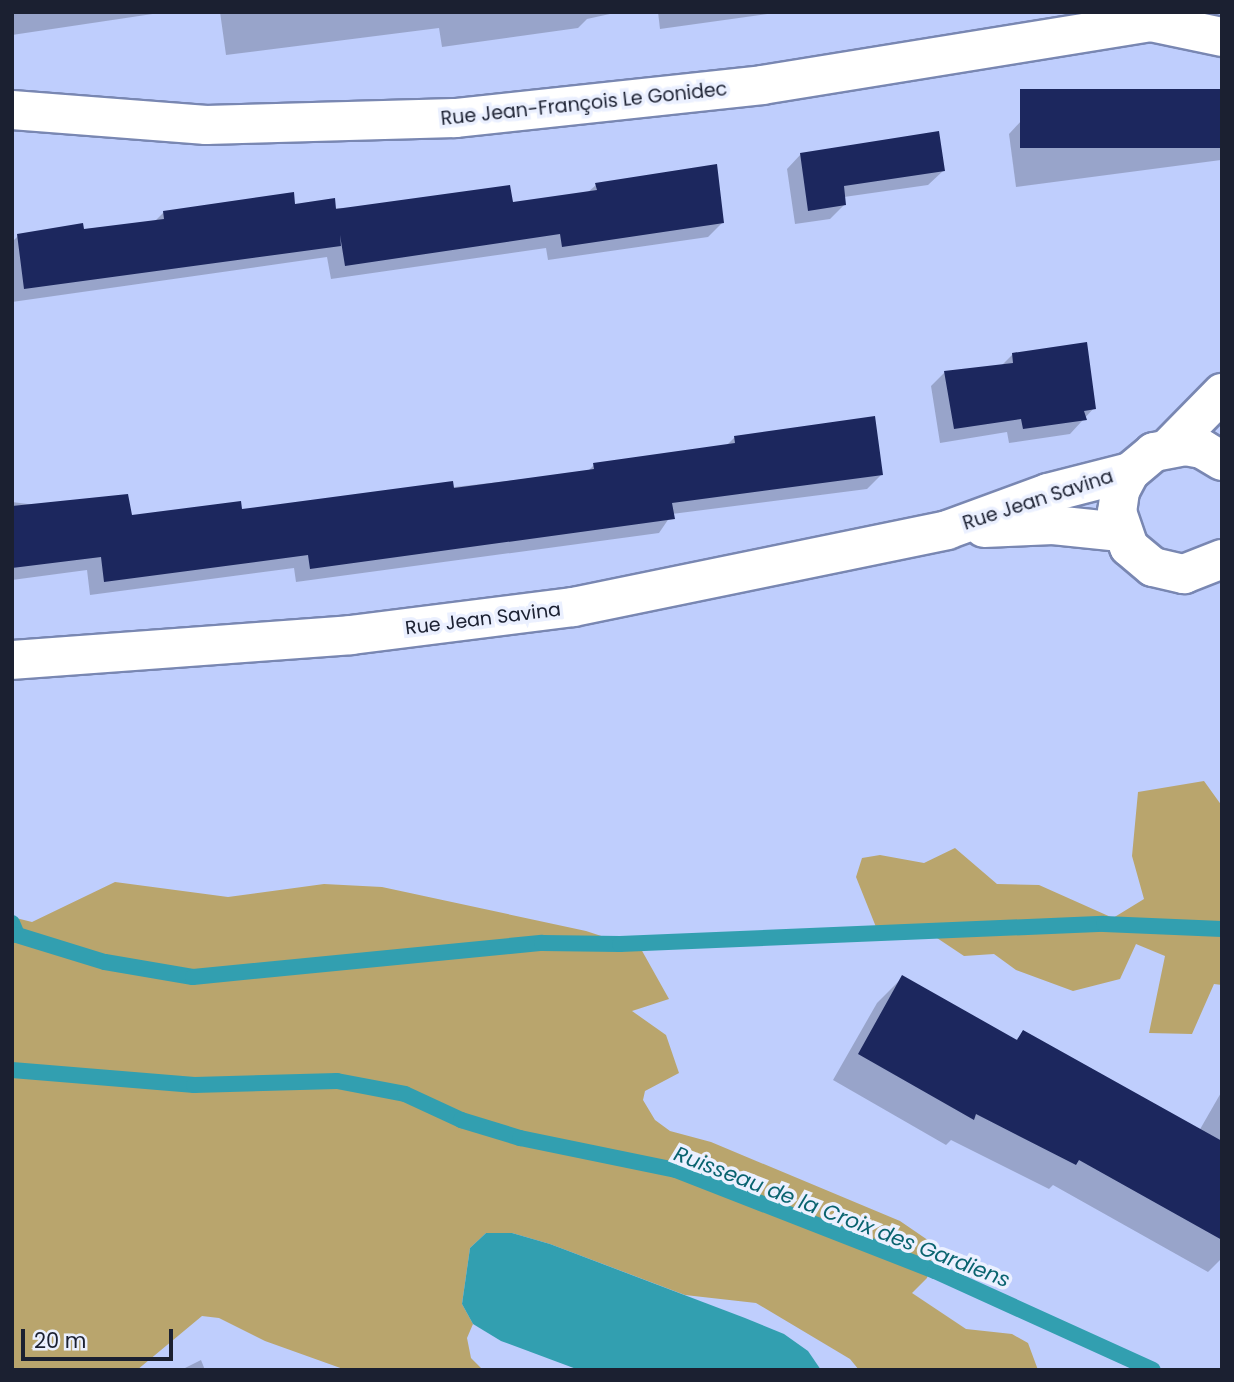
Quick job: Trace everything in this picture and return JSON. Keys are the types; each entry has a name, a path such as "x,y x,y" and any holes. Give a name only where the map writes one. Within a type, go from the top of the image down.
{"street":[{"name":"Rue Jean-François Le Gonidec","path":"12,110 206,125 455,118 762,85 1162,17 1222,37"},
{"path":"1169,447 1222,393"},
{"path":"1220,453 1169,447 1154,452 1130,472 1119,501 1121,532 1140,559 1168,572 1200,571 1222,559"},
{"name":"Rue Jean Savina","path":"12,660 351,635 559,609 677,589 947,530 1048,493 1130,472"},
{"name":"Rue Jean Savina","path":"947,530 1053,525 1121,532"}],"shaded area":[{"path":"1204,781 1222,806 1222,985 1214,984 1192,1034 1149,1033 1165,956 1136,944 1120,979 1073,991 1016,970 994,954 964,956 922,928 876,927 856,877 862,858 880,855 924,863 955,848 997,884 1039,885 1113,918 1144,899 1132,856 1138,792"},
{"path":"115,882 228,897 324,884 382,887 586,931 641,949 669,999 632,1011 666,1035 679,1073 645,1091 643,1100 655,1120 670,1131 711,1142 900,1221 935,1245 927,1278 912,1293 966,1329 1012,1334 1028,1343 1038,1370 859,1370 850,1359 756,1303 685,1295 550,1244 512,1233 486,1233 470,1248 462,1304 473,1324 467,1338 471,1358 483,1370 346,1370 265,1341 219,1318 202,1316 137,1370 12,1370 12,917 32,922"},
{"path":"486,1233 512,1233 550,1244 745,1318 784,1334 808,1351 821,1370 579,1370 501,1341 473,1324 462,1304 470,1248"}],"building":[{"path":"1020,89 1222,89 1222,148 1020,148"},
{"path":"939,131 945,171 844,186 846,205 808,211 800,153"},
{"path":"717,164 724,223 562,247 560,234 345,266 340,235 341,246 24,289 17,234 83,223 84,229 164,219 163,211 294,192 295,204 335,198 336,209 510,185 513,202 597,190 595,183"},
{"path":"1087,342 1096,409 1084,411 1087,420 1023,429 1021,419 954,429 944,371 1013,363 1012,353"},
{"path":"875,416 883,475 672,503 675,519 310,569 308,555 104,582 101,557 12,568 12,506 128,494 132,515 241,501 242,509 453,481 454,488 594,469 593,463 735,443 734,436"},
{"path":"902,975 1017,1040 1023,1030 1222,1141 1222,1240 1079,1160 1076,1165 976,1114 974,1120 858,1054"}],"waterway":[{"path":"12,923 17,935 105,962 193,977 542,943 620,944 1104,924 1222,929"},
{"name":"Ruisseau de la Croix des Gardiens","path":"12,1070 194,1085 337,1081 405,1094 461,1120 520,1138 676,1170 935,1271 1153,1370"}]}
